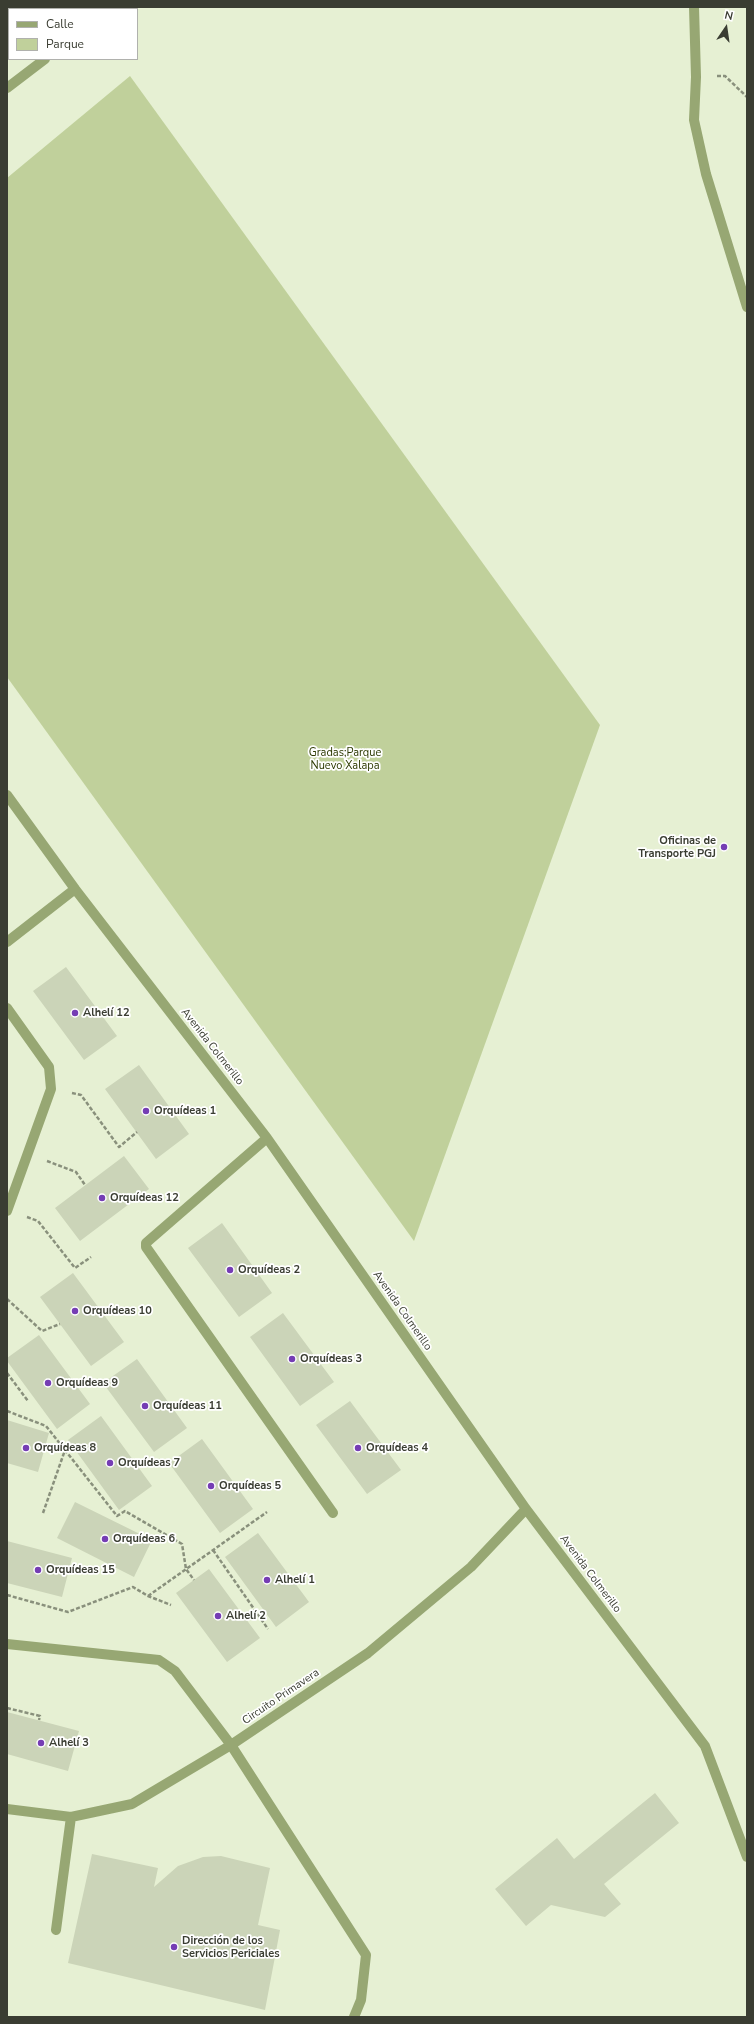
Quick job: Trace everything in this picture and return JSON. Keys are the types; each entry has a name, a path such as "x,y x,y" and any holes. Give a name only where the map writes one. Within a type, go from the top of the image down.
{"street":[{"path":"694,7 696,77 694,120 706,174 747,307"},
{"path":"7,88 44,60"},
{"name":"Avenida Colmerillo","path":"7,795 75,889 267,1138 526,1509 705,1746 747,1857"},
{"path":"7,942 75,889"},
{"path":"7,1008 49,1067 52,1089 7,1210"},
{"path":"267,1138 146,1243 146,1247 333,1513"},
{"name":"Circuito Primavera","path":"7,1809 71,1817 132,1804 231,1745 368,1653 471,1566 526,1509"},
{"path":"7,1644 159,1660 175,1670 231,1745 366,1955 361,2000 354,2017"},
{"path":"56,1930 71,1817"}],"path":[{"path":"696,77 725,76 747,97"},
{"path":"52,1089 81,1095 119,1147 137,1132"},
{"path":"27,1155 76,1172 85,1186"},
{"path":"7,1210 38,1221 75,1268 90,1257"},
{"path":"7,1300 42,1331 60,1324"},
{"path":"7,1374 28,1401"},
{"path":"7,1411 46,1426 117,1516 125,1511 182,1544 186,1569 194,1580"},
{"path":"43,1513 65,1450"},
{"path":"148,1596 267,1512"},
{"path":"213,1550 268,1629"},
{"path":"7,1595 68,1612 133,1586 148,1596 171,1605"},
{"path":"7,1708 40,1716 39,1720"}],"green space":[{"name":"Gradas;Parque Nuevo Xalapa","path":"130,76 600,725 414,1241 7,677 7,178"}],"building":[{"name":"Alhelí 12","path":"66,967 117,1036 84,1060 33,991"},
{"name":"Orquídeas 1","path":"139,1065 189,1134 156,1159 105,1089"},
{"name":"Orquídeas 12","path":"124,1156 149,1189 80,1241 55,1208"},
{"name":"Orquídeas 2","path":"222,1223 272,1293 239,1317 188,1248"},
{"name":"Orquídeas 10","path":"73,1273 124,1342 91,1366 40,1297"},
{"name":"Orquídeas 3","path":"283,1313 334,1382 300,1406 250,1337"},
{"name":"Orquídeas 9","path":"39,1335 90,1404 57,1429 7,1361 7,1358"},
{"name":"Orquídeas 11","path":"137,1359 187,1428 154,1452 103,1383"},
{"name":"Orquídeas 4","path":"350,1401 401,1470 367,1494 316,1425"},
{"name":"Orquídeas 7","path":"101,1416 152,1486 119,1510 68,1440"},
{"name":"Orquídeas 8","path":"7,1420 49,1433 38,1472 7,1463"},
{"name":"Orquídeas 5","path":"202,1439 253,1509 220,1533 169,1463"},
{"name":"Orquídeas 6","path":"75,1502 152,1540 134,1577 57,1538"},
{"name":"Alhelí 1","path":"258,1533 309,1602 276,1627 225,1557"},
{"name":"Orquídeas 15","path":"7,1541 72,1558 62,1597 7,1583"},
{"name":"Alhelí 2","path":"209,1569 260,1638 227,1662 176,1593"},
{"name":"Alhelí 3","path":"7,1712 79,1731 68,1771 7,1754"},
{"path":"655,1793 679,1823 604,1884 621,1904 605,1917 551,1905 526,1926 495,1889 557,1838 574,1859"},
{"name":"Dirección de los Servicios Periciales","path":"92,1854 158,1868 154,1887 178,1866 203,1857 221,1856 270,1868 258,1925 280,1930 265,2010 68,1963"}],"place":[{"name":"Oficinas de Transporte PGJ","path":"724,847"},
{"name":"Alhelí 12","path":"75,1013"},
{"name":"Orquídeas 1","path":"146,1111"},
{"name":"Orquídeas 12","path":"102,1198"},
{"name":"Orquídeas 2","path":"230,1270"},
{"name":"Orquídeas 10","path":"75,1311"},
{"name":"Orquídeas 3","path":"292,1359"},
{"name":"Orquídeas 9","path":"48,1383"},
{"name":"Orquídeas 11","path":"145,1406"},
{"name":"Orquídeas 8","path":"26,1448"},
{"name":"Orquídeas 4","path":"358,1448"},
{"name":"Orquídeas 7","path":"110,1463"},
{"name":"Orquídeas 5","path":"211,1486"},
{"name":"Orquídeas 6","path":"105,1539"},
{"name":"Orquídeas 15","path":"38,1570"},
{"name":"Alhelí 1","path":"267,1580"},
{"name":"Alhelí 2","path":"218,1616"},
{"name":"Alhelí 3","path":"41,1743"},
{"name":"Dirección de los Servicios Periciales","path":"174,1947"}]}
